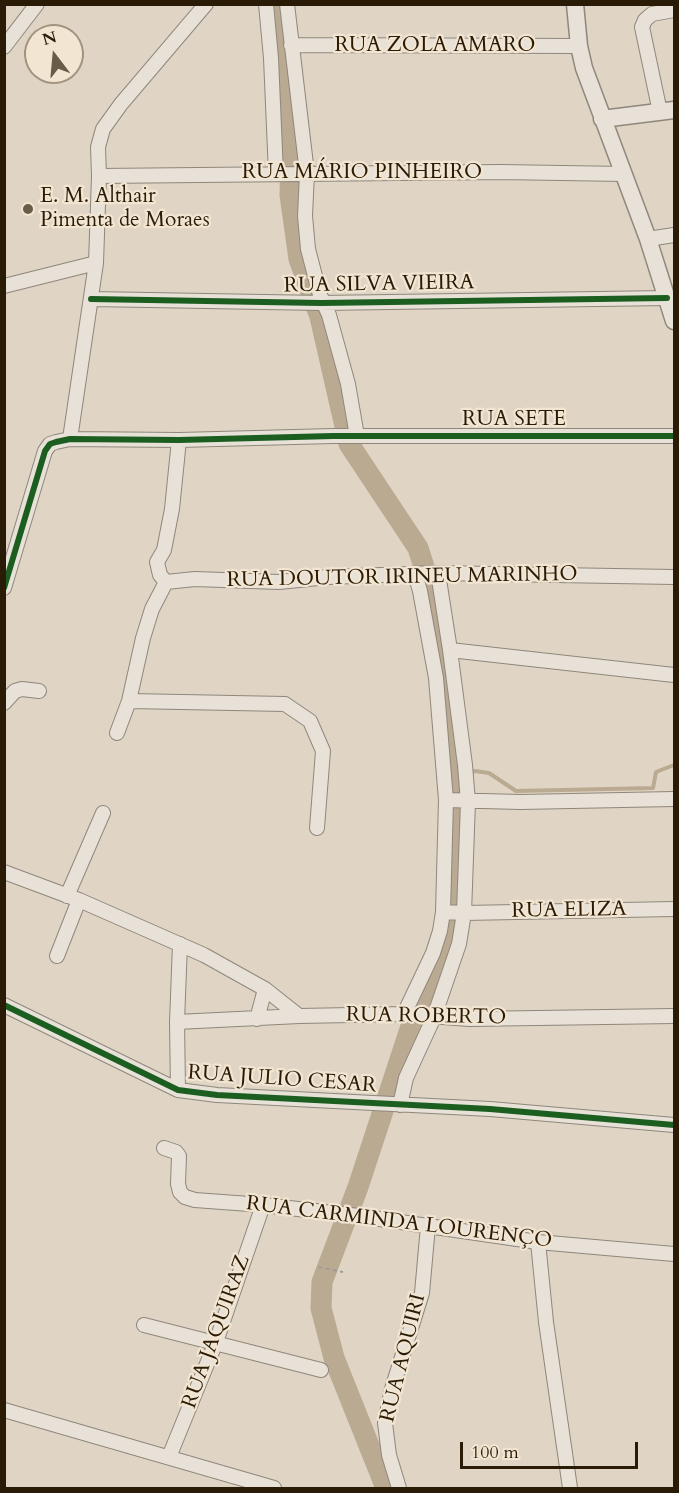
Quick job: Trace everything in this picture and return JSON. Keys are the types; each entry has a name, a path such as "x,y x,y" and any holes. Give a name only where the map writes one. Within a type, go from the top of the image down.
{"street":[{"path":"4,47 37,4"},
{"path":"63,440 96,263 98,147 103,129 121,104 206,4"},
{"path":"266,4 279,173"},
{"path":"287,4 304,173 308,249 348,384 355,436"},
{"path":"575,4 579,46 584,68 648,239 675,321"},
{"path":"602,119 667,111 642,27 645,20 652,14 675,9"},
{"name":"RUA ZOLA AMARO","path":"291,45 579,46"},
{"name":"RUA MÁRIO PINHEIRO","path":"99,176 279,173 624,174"},
{"path":"648,239 675,235"},
{"path":"4,286 96,263"},
{"name":"RUA SILVA VIEIRA","path":"91,299 323,303 667,298"},
{"name":"RUA SETE","path":"178,440 333,436 675,436"},
{"path":"4,588 45,451 50,444 63,440 178,440 172,509 164,550 157,562 160,575 166,582 149,619 129,701 117,733"},
{"path":"399,1105 406,1078 459,944 463,913 467,802 465,765 437,573"},
{"name":"RUA DOUTOR IRINEU MARINHO","path":"166,582 195,579 279,582 328,577 437,573 675,578"},
{"path":"407,1014 433,953 445,912 447,800 436,678 416,574"},
{"path":"450,650 675,675"},
{"path":"4,703 15,691 22,689 39,691"},
{"path":"129,701 285,704 310,721 323,751 317,828"},
{"path":"447,800 467,802 675,799"},
{"path":"57,956 73,898 103,813"},
{"path":"4,872 73,898 180,944 265,989 299,1016"},
{"name":"RUA ELIZA","path":"445,912 675,909"},
{"path":"178,1090 177,1022 180,944"},
{"path":"257,1019 265,989"},
{"name":"RUA JULIO CESAR","path":"4,1005 178,1090 217,1095 490,1109 675,1125"},
{"name":"RUA ROBERTO","path":"177,1022 407,1014 469,1019 675,1016"},
{"name":"RUA CARMINDA LOURENÇO","path":"164,1148 176,1152 179,1156 180,1192 185,1197 195,1200 359,1216 538,1242 675,1254"},
{"name":"RUA JAQUIRAZ","path":"169,1457 216,1342 263,1205"},
{"name":"RUA AQUIRI","path":"399,1488 389,1455 385,1423 392,1389 422,1293 428,1226"},
{"path":"538,1242 546,1322 570,1488"},
{"path":"144,1324 321,1370"},
{"path":"4,1410 274,1488"}],"path":[{"path":"318,1267 344,1272"}],"waterway":[{"path":"281,4 287,117 291,148 290,195 299,259 320,317 349,444 418,548 432,592 454,770 456,814 454,939 412,1023 358,1187 322,1282 321,1308 334,1358 386,1488"},
{"path":"470,773 475,771 489,773 516,791 653,788 656,772 674,765"},
{"path":"454,777 462,775"}],"cycle path":[{"path":"91,299 321,303 667,298"},
{"path":"4,588 45,451 50,444 56,442 70,439 179,440 333,436 674,436"},
{"path":"4,1005 178,1090 217,1095 490,1109 674,1125"}],"place":[{"name":"E. M. Althair Pimenta de Moraes","path":"28,209"}]}
